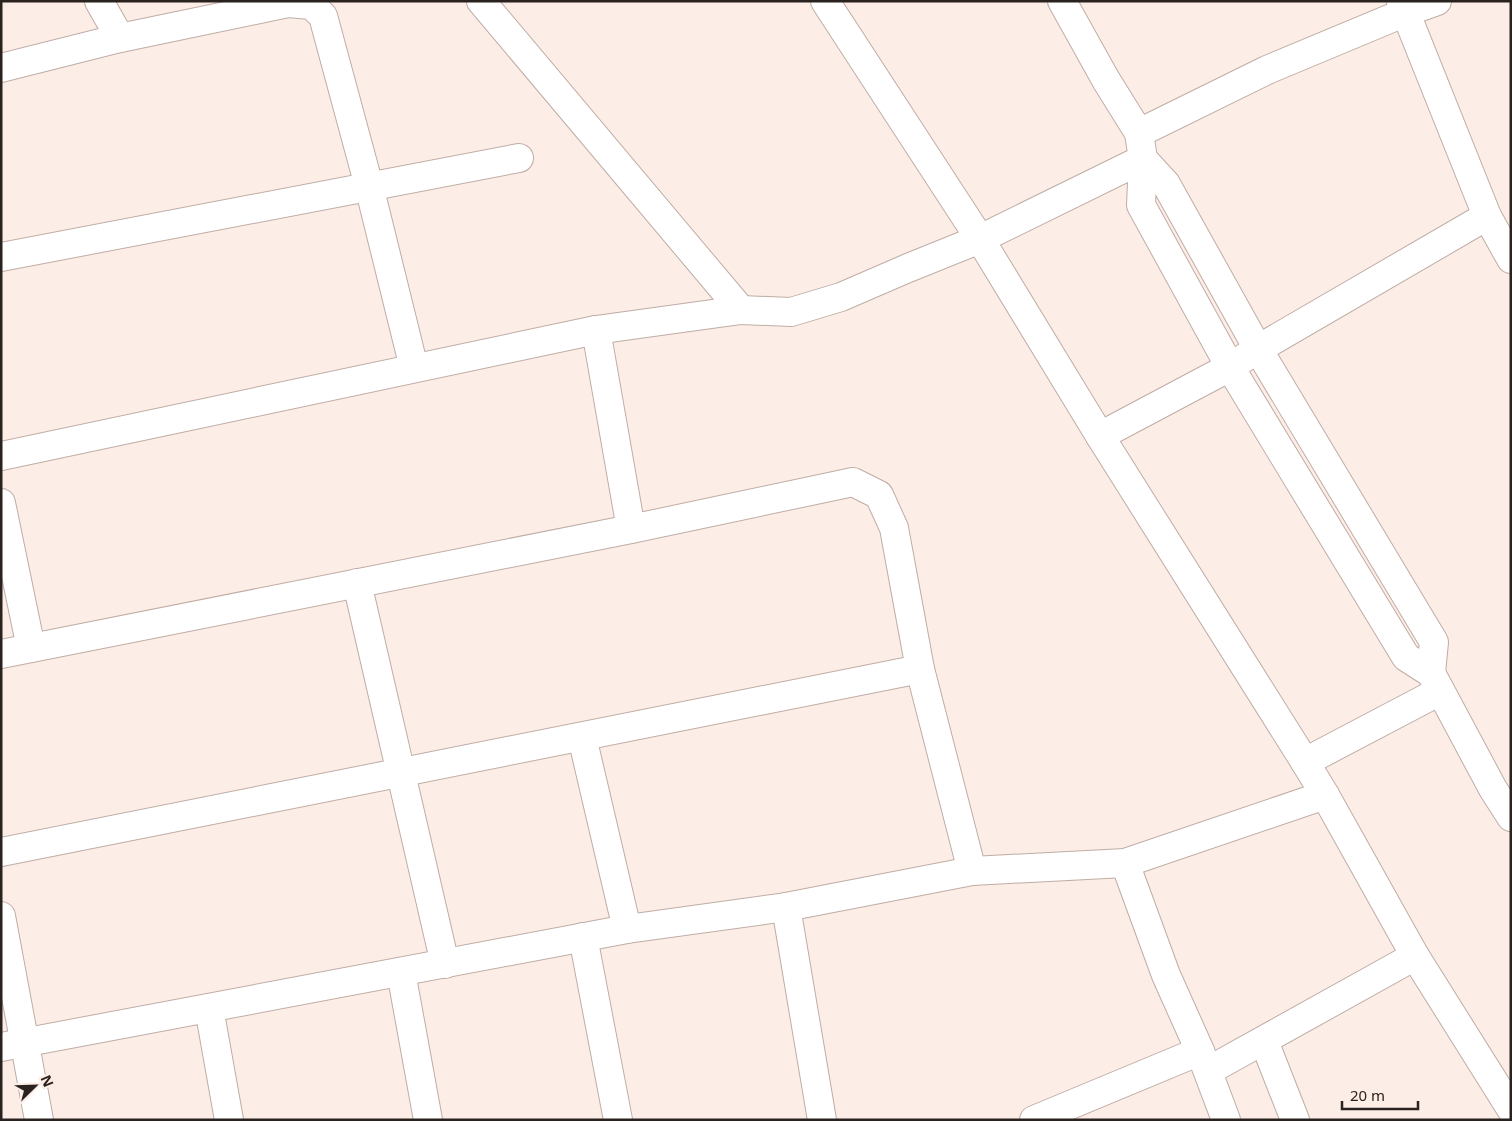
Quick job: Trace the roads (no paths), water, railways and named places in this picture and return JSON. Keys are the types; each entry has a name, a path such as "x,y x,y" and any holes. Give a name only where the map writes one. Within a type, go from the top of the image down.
{"street":[{"path":"99,1 120,38"},
{"path":"481,1 741,310"},
{"path":"825,1 980,239 1100,436 1326,795 1415,956 1511,1109"},
{"path":"1062,1 1141,146 1166,184 1258,349 1434,642 1435,682"},
{"path":"1,456 596,330 741,310 791,312 841,297 980,239 1141,146 1267,70 1404,7 1436,1"},
{"path":"1,68 120,38 288,3 311,5 323,16 369,186 414,368"},
{"path":"1404,7 1487,216 1511,259"},
{"path":"1141,146 1141,205 1230,368 1406,657 1435,682 1511,817"},
{"path":"4,250 519,158"},
{"path":"1100,436 1230,368 1258,349 1487,216"},
{"path":"596,330 631,529"},
{"path":"1,654 631,529 853,482 879,495 894,528 920,670 972,871"},
{"path":"1,503 31,648"},
{"path":"357,583 445,964"},
{"path":"1,852 920,670"},
{"path":"1305,762 1435,682"},
{"path":"582,737 627,930"},
{"path":"13,1045 627,930 786,907 972,871 1125,863 1326,795"},
{"path":"1125,863 1166,975 1204,1061 1226,1120"},
{"path":"786,907 822,1120"},
{"path":"1,916 13,1045 39,1120"},
{"path":"583,938 618,1120"},
{"path":"1034,1120 1264,1041 1415,956"},
{"path":"401,972 428,1120"},
{"path":"209,1008 229,1120"},
{"path":"1264,1041 1295,1120"}]}
